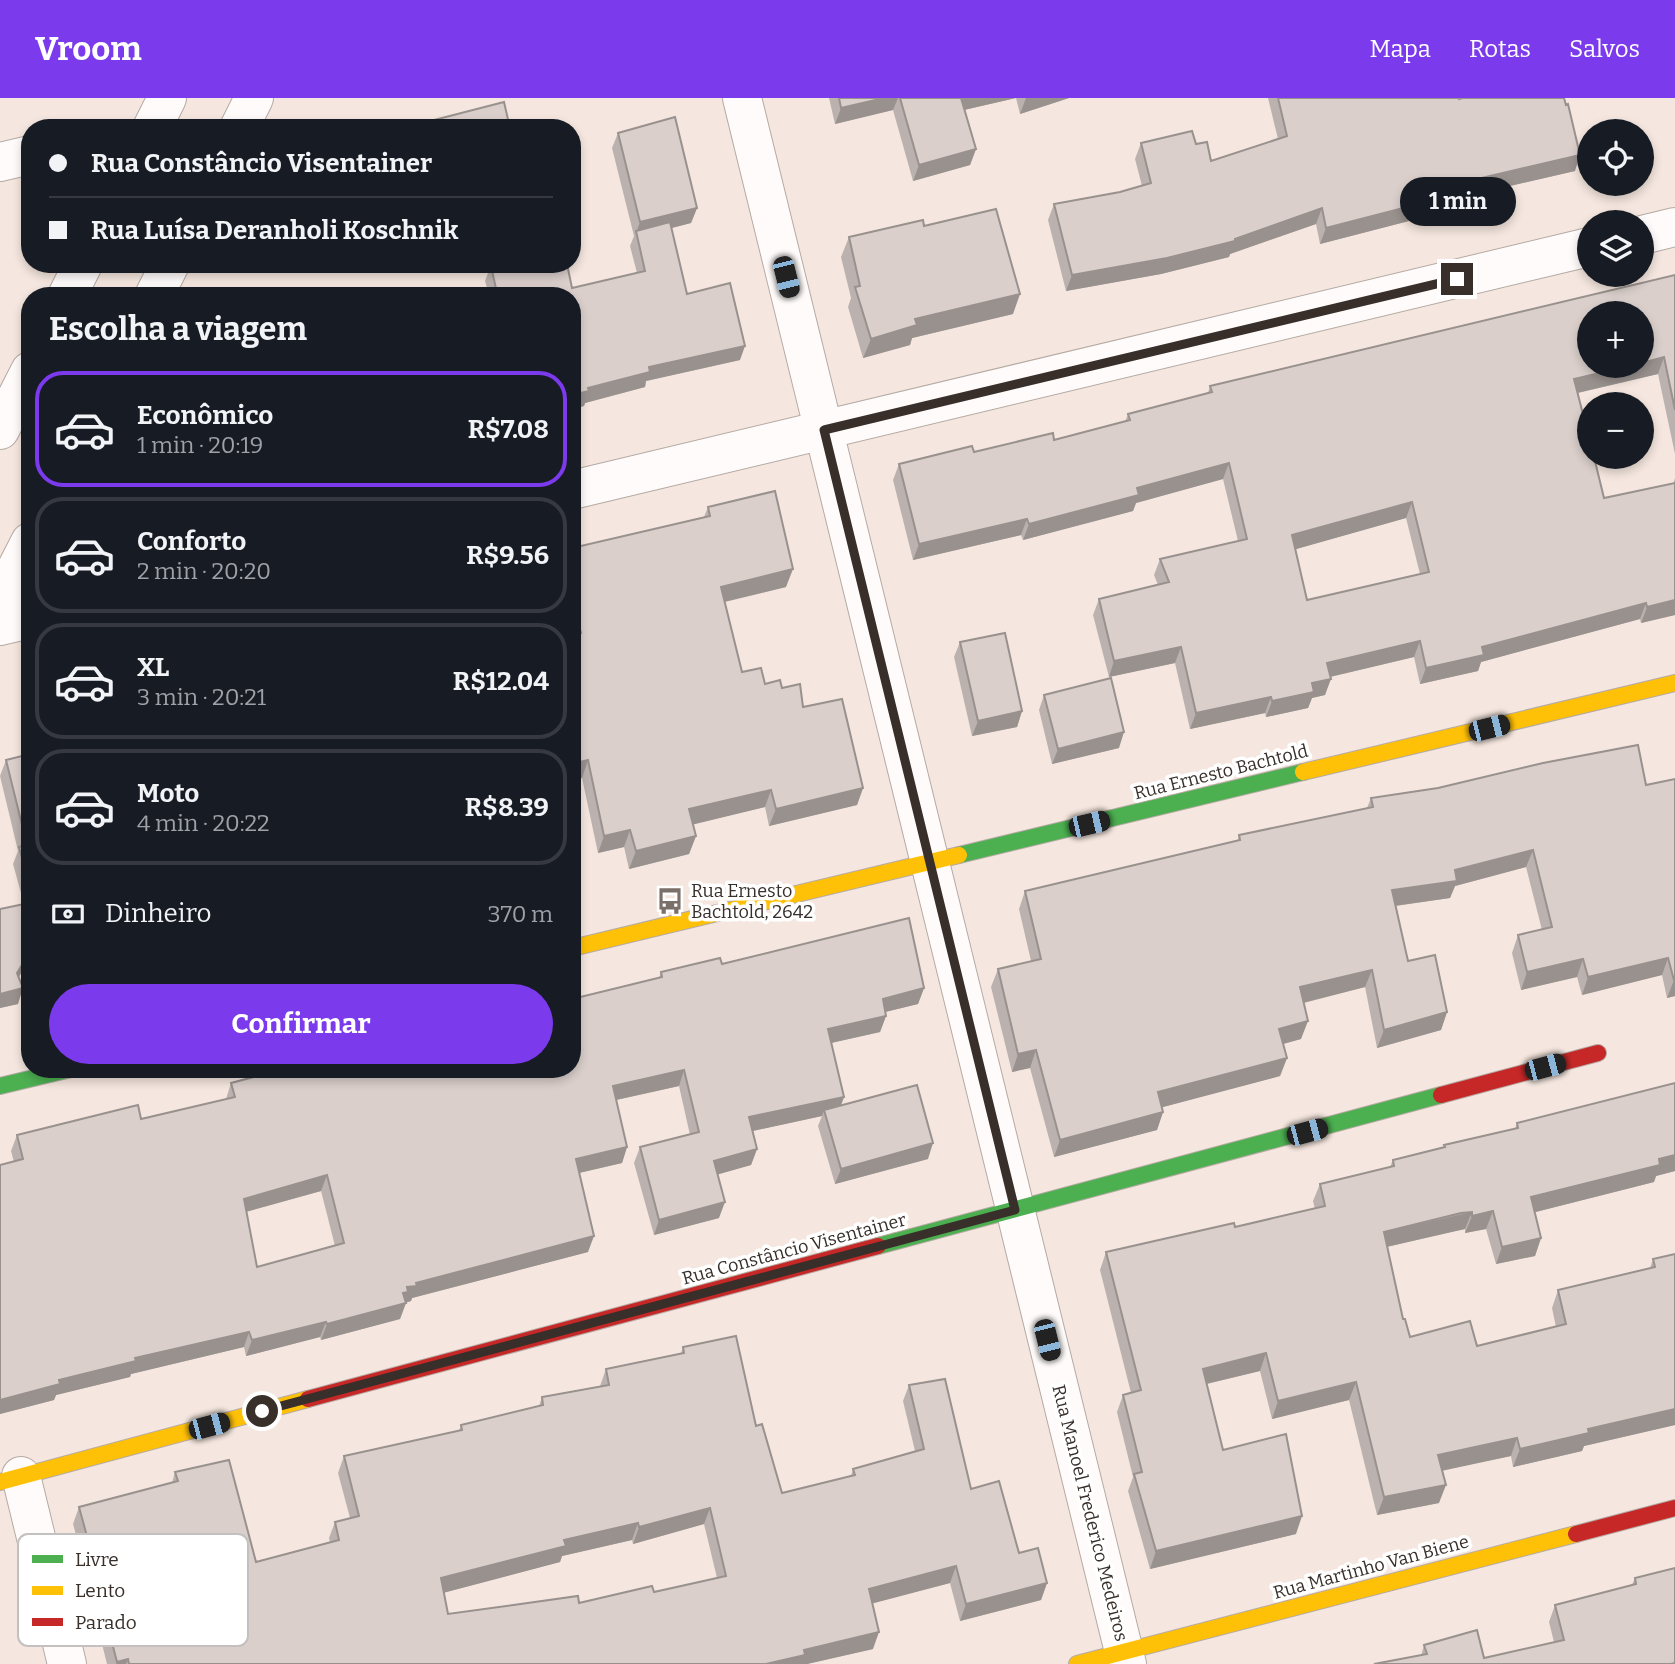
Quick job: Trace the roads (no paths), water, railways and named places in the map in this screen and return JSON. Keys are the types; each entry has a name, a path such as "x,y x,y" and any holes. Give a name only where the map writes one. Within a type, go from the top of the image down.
{"street":[{"name":"Rua Manoel Frederico Medeiros","path":"742,98 1125,1658"},
{"path":"0,162 21,157"},
{"path":"1654,232 1675,227"},
{"path":"581,488 1577,250"},
{"path":"0,430 21,389"},
{"path":"0,601 21,560"},
{"path":"0,626 21,621"},
{"name":"Rua Ernesto Bachtold","path":"581,946 1675,683"},
{"name":"Rua Constâncio Visentainer","path":"10,1479 1598,1053"},
{"path":"0,1086 33,1078"},
{"path":"10,1479 27,1534"},
{"name":"Rua Martinho Van Biene","path":"1077,1664 1125,1658 1675,1508"},
{"path":"61,1646 67,1664"}],"place":[{"name":"Rua Ernesto Bachtold, 2642","path":"670,901"}]}
